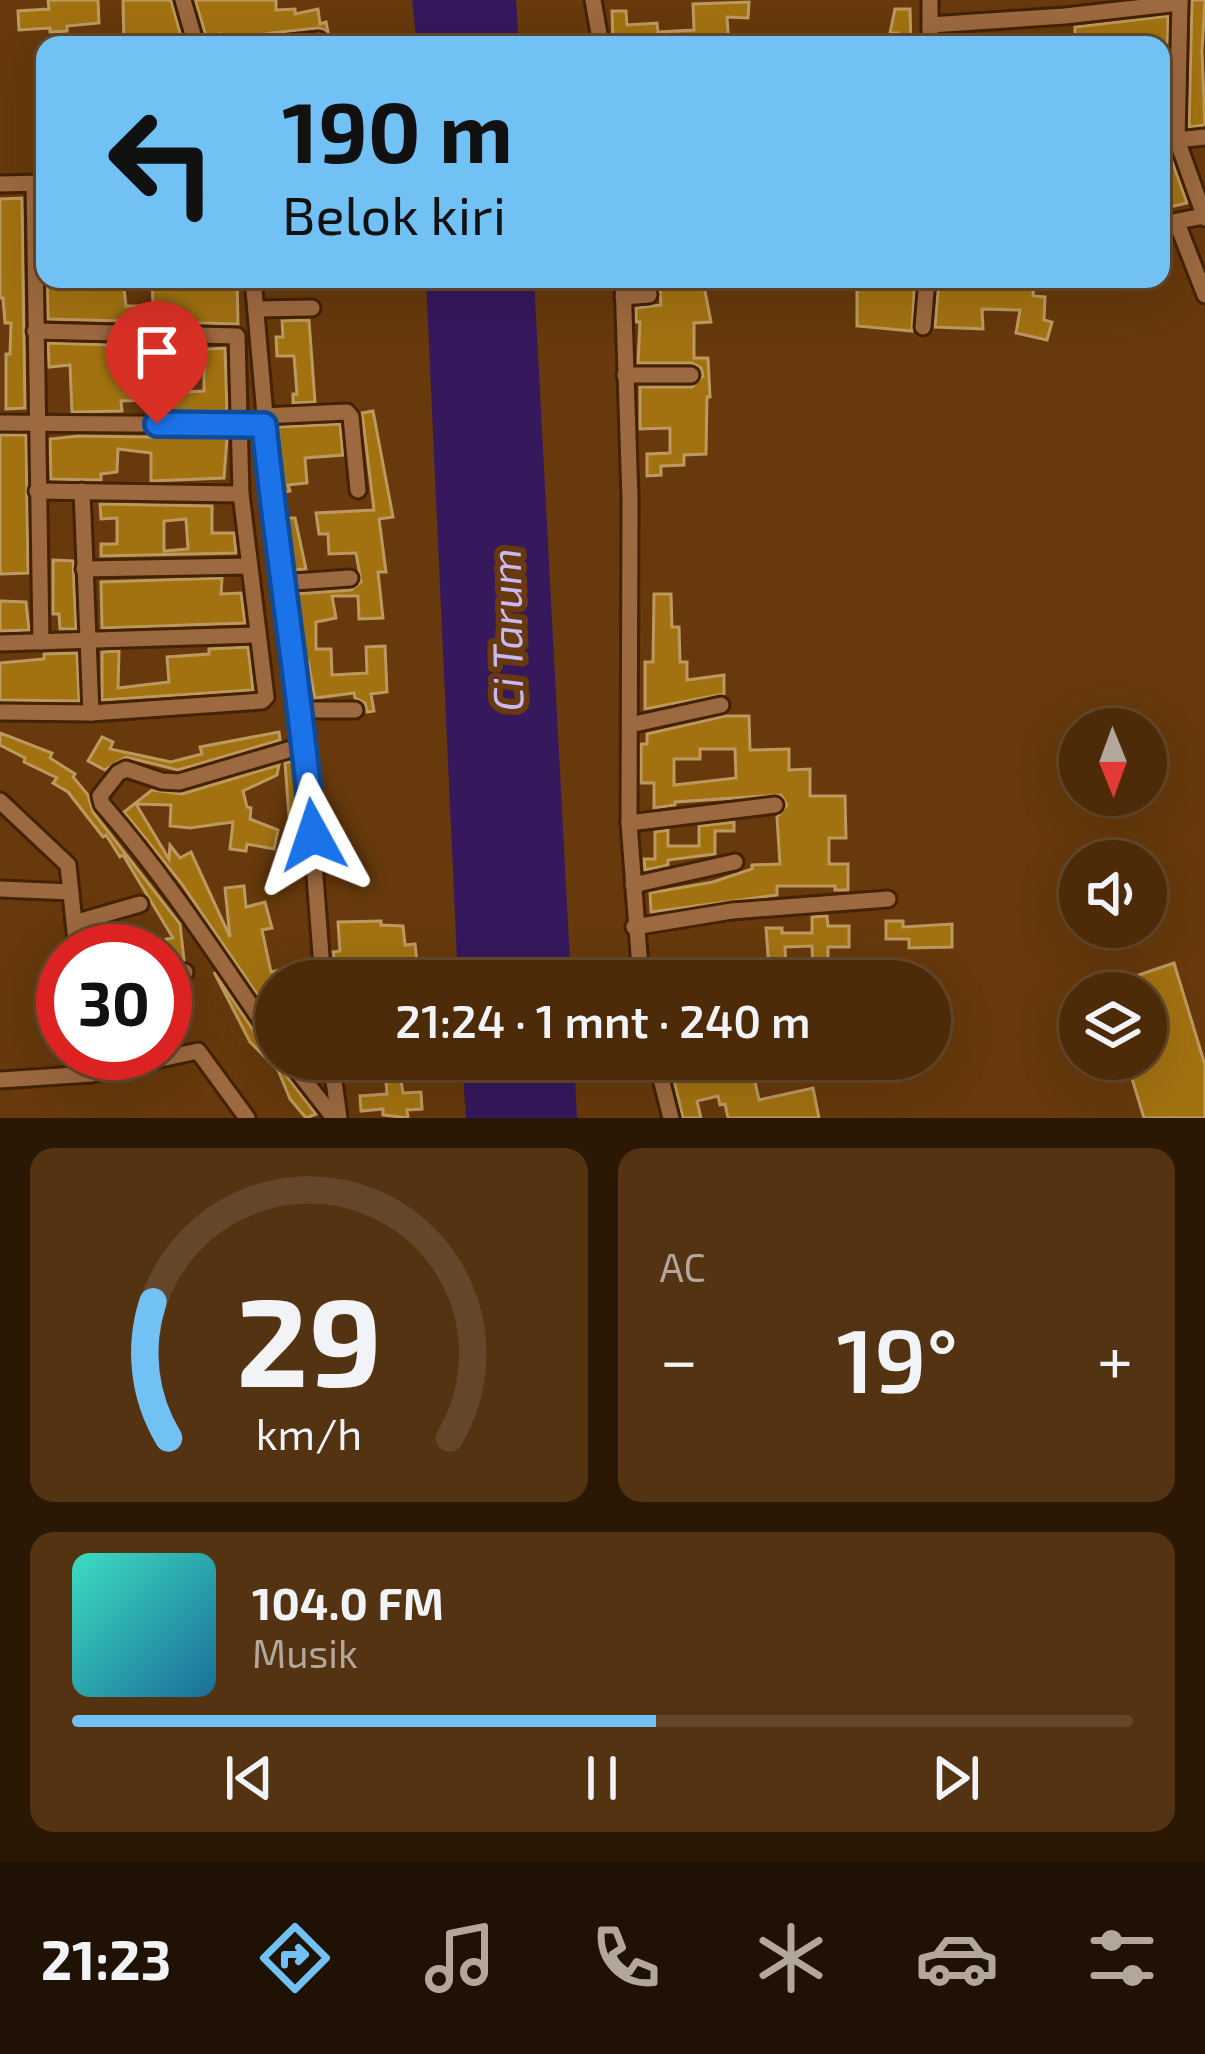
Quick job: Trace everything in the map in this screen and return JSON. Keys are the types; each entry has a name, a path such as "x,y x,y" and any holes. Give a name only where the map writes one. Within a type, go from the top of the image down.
{"street":[{"path":"184,0 194,36"},
{"path":"593,0 599,36"},
{"path":"930,0 930,36"},
{"path":"930,25 1079,15 1180,1 1177,140 1205,217 1170,223"},
{"path":"1177,140 1205,137"},
{"path":"0,184 36,183"},
{"path":"1170,225 1205,295"},
{"path":"38,288 35,331 41,642"},
{"path":"255,288 280,583 305,745 321,960"},
{"path":"623,288 630,499 628,823 638,960"},
{"path":"923,327 926,288"},
{"path":"623,298 649,296"},
{"path":"256,309 312,308"},
{"path":"0,712 92,713 262,701 266,686 241,494 239,340 233,334 35,331"},
{"path":"625,375 691,375"},
{"path":"0,423 237,425 347,412 358,490"},
{"path":"37,491 241,494"},
{"path":"82,491 92,713"},
{"path":"84,568 249,566"},
{"path":"280,583 350,578"},
{"path":"0,643 257,635"},
{"path":"629,725 721,705"},
{"path":"300,710 355,710"},
{"path":"255,1011 177,898 101,804 100,794 126,769 162,782 179,782 305,745"},
{"path":"0,801 68,865 74,923 140,904"},
{"path":"628,823 775,805"},
{"path":"633,885 735,862"},
{"path":"0,889 71,892"},
{"path":"634,927 731,911 888,899"},
{"path":"192,1052 198,1051 247,1118"},
{"path":"0,1080 36,1078"},
{"path":"305,1080 336,1118"},
{"path":"333,1080 336,1118"},
{"path":"662,1080 671,1118"}],"water":[{"path":"412,0 516,0 518,36 416,36"},
{"name":"Ci Tarum","path":"426,288 534,288 570,960 457,960"},
{"path":"463,1080 575,1080 577,1118 466,1118"}],"building":[{"path":"48,0 98,0 99,23 67,26 67,31 19,30 18,11 49,9"},
{"path":"123,0 171,0 181,36 124,36"},
{"path":"195,0 276,0 276,10 295,9 295,14 318,9 320,24 326,22 328,32 318,28 206,36"},
{"path":"1192,0 1205,0 1205,125 1189,127"},
{"path":"749,2 748,18 727,17 728,36 613,36 612,11 626,11 627,25 657,23 658,32 694,30 693,4"},
{"path":"895,9 910,9 911,36 890,33"},
{"path":"1168,16 1168,36 1075,36 1075,27"},
{"path":"1170,155 1187,203 1170,207"},
{"path":"22,198 25,408 6,409 11,323 5,323 0,298 0,199"},
{"path":"47,288 124,288 126,306 153,306 152,288 237,288 238,324 48,319"},
{"path":"660,288 704,288 711,322 694,323 694,358 708,358 706,454 684,455 684,465 661,466 661,475 647,476 647,454 670,453 670,428 640,429 640,387 692,387 703,376 701,368 692,363 638,363 636,308 661,305"},
{"path":"857,288 914,288 912,331 857,326"},
{"path":"938,288 1034,288 1033,296 1045,297 1044,320 1052,322 1047,340 1016,333 1020,310 982,309 983,329 935,327"},
{"path":"309,320 315,402 293,403 293,394 297,394 294,356 277,356 276,337 283,337 282,321"},
{"path":"48,343 180,347 179,351 225,348 227,411 159,411 157,393 204,391 204,366 159,364 160,370 151,371 152,400 121,401 122,411 72,412 70,365 49,367"},
{"path":"373,411 393,517 379,519 386,572 378,572 383,618 359,619 358,596 332,596 336,618 316,622 316,649 331,649 332,675 367,673 366,647 385,646 387,692 371,694 374,711 367,712 354,693 315,698 295,594 351,590 361,582 356,553 329,554 328,534 319,534 316,513 374,510 362,413"},
{"path":"340,424 343,455 305,458 307,483 288,485 290,491 284,492 278,427"},
{"path":"0,435 26,435 28,573 0,574"},
{"path":"227,438 224,478 151,481 151,453 118,449 117,472 101,474 101,480 51,479 50,439"},
{"path":"100,504 212,506 212,533 234,533 236,553 101,556 101,544 117,544 117,518 101,519","holes":["186,519 188,549 164,551 164,521"]},
{"path":"286,518 295,518 306,569 291,570"},
{"path":"53,560 73,561 76,629 60,629 59,614 53,614"},
{"path":"222,578 221,594 241,593 245,623 102,628 101,582"},
{"path":"654,594 671,594 672,627 679,627 680,662 687,662 687,680 724,675 724,694 645,709 645,662 653,662"},
{"path":"0,601 26,602 29,630 0,631"},
{"path":"248,647 253,690 102,700 102,652 119,651 118,688 169,682 167,657"},
{"path":"77,653 79,701 0,700 0,663"},
{"path":"725,716 749,716 750,750 789,749 789,770 810,769 810,796 845,796 846,838 829,838 829,864 848,864 848,890 777,886 777,895 651,912 650,893 713,882 752,869 752,865 780,864 777,817 787,805 781,795 675,802 654,808 654,783 641,783 641,744 647,744 647,734","holes":["700,749 735,749 736,778 674,785 674,759 700,759"]},
{"path":"279,732 280,740 178,770 126,757 105,770 88,761 102,737 113,742 110,749 171,762 202,754 200,747"},
{"path":"0,733 52,753 50,758 75,774 93,812 180,924 165,924 123,855 68,792 53,783 57,778 0,745"},
{"path":"294,761 298,816 289,816 285,763"},
{"path":"279,765 277,775 243,791 251,808 250,819 278,830 274,849 247,844 246,851 230,849 233,822 170,826 171,805 136,804 169,859 170,845 180,858 191,852 230,937 225,888 244,886 246,907 265,902 272,928 262,930 268,960 255,960 255,991 181,883 124,812 152,790 182,794"},
{"path":"734,822 734,831 715,831 715,854 668,860 668,865 645,870 644,859 655,859 655,832 668,830 668,846 699,846 699,826"},
{"path":"827,916 828,926 849,926 849,947 828,947 828,960 813,960 812,946 785,947 786,960 768,960 766,928 812,933 812,917"},
{"path":"381,921 381,925 403,926 405,945 415,944 417,960 335,960 333,952 340,951 338,922"},
{"path":"886,921 903,921 903,927 952,924 952,947 909,948 909,939 886,939"},
{"path":"1174,963 1205,1065 1205,1118 1144,1118 1132,1080 1167,1080 1167,972 1148,972"},
{"path":"214,972 255,1033 255,1047"},
{"path":"282,1080 290,1080 316,1114 306,1118"},
{"path":"386,1080 401,1080 403,1093 421,1092 422,1109 407,1110 408,1118 383,1115 383,1109 361,1111 360,1096 387,1094"},
{"path":"674,1080 755,1080 759,1100 813,1088 819,1118 728,1118 718,1096 697,1101 701,1118 683,1118"}],"route":[{"path":"157,424 264,425 313,835"}]}
